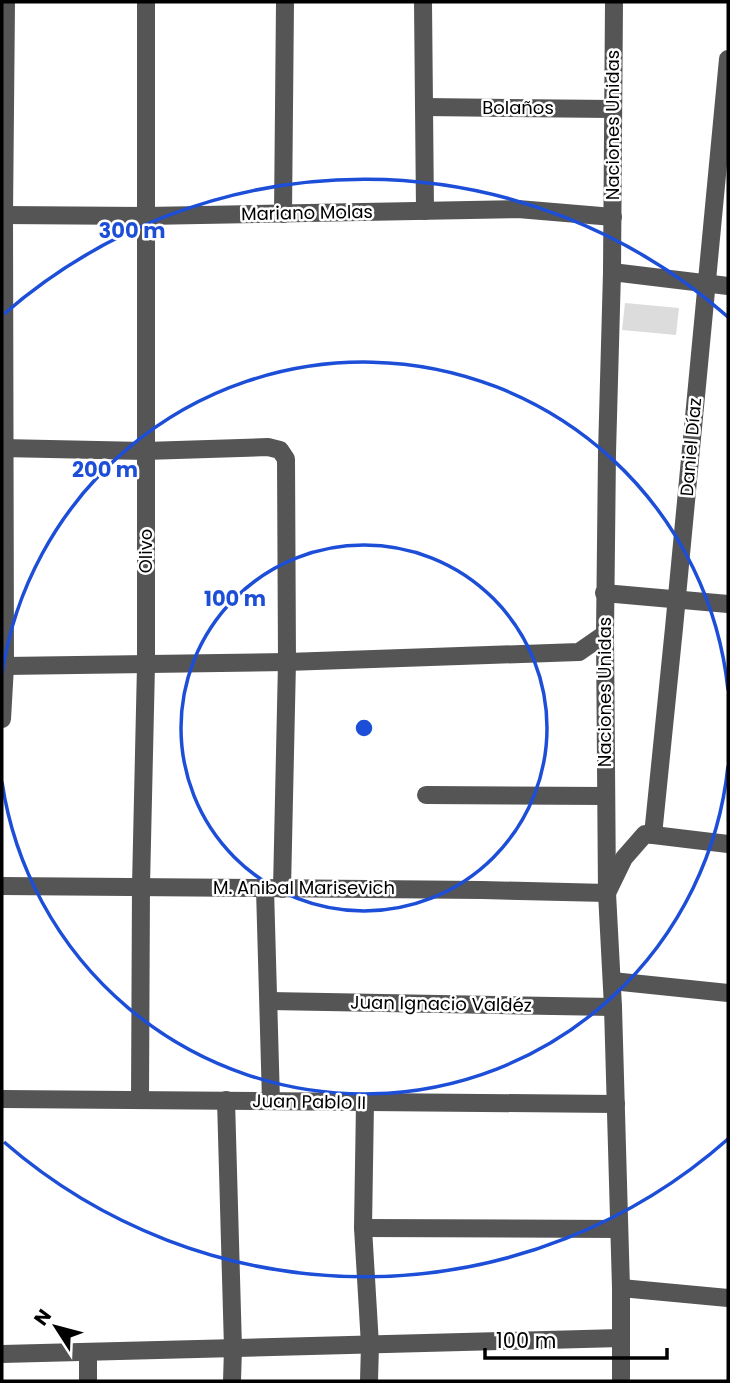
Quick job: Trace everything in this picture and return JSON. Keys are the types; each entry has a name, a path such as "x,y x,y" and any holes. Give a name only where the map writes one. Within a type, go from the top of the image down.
{"street":[{"path":"2,719 6,2"},
{"name":"Olivo","path":"140,1100 146,665 146,2"},
{"path":"283,214 285,2"},
{"path":"423,2 425,211"},
{"name":"Naciones Unidas","path":"614,2 612,272 604,593 606,864 620,1229 621,1381"},
{"name":"Daniel Díaz","path":"649,834 677,600 728,58"},
{"name":"Bolaños","path":"424,107 613,108"},
{"name":"Mariano Molas","path":"3,215 146,216 518,209 612,217"},
{"path":"612,272 728,286"},
{"path":"3,448 145,451 268,447 279,450 286,459 287,662 269,1001 271,1101"},
{"path":"604,593 728,604"},
{"path":"4,656 146,665 579,652 605,634"},
{"path":"426,794 606,796"},
{"path":"606,864 628,836 636,832 728,844"},
{"path":"607,893 624,858 649,834"},
{"name":"M. Anibal Marisevich","path":"2,886 607,893"},
{"path":"612,981 728,993"},
{"name":"Juan Ignacio Valdéz","path":"269,1001 613,1007"},
{"name":"Juan Pablo II","path":"2,1099 616,1104"},
{"path":"226,1100 232,1381"},
{"path":"365,1102 363,1227 370,1345 369,1381"},
{"path":"363,1227 620,1229"},
{"path":"621,1288 728,1298"},
{"path":"2,1354 621,1338"},
{"path":"88,1352 88,1381"}],"shaded area":[{"path":"625,303 679,308 676,335 622,330"}]}
